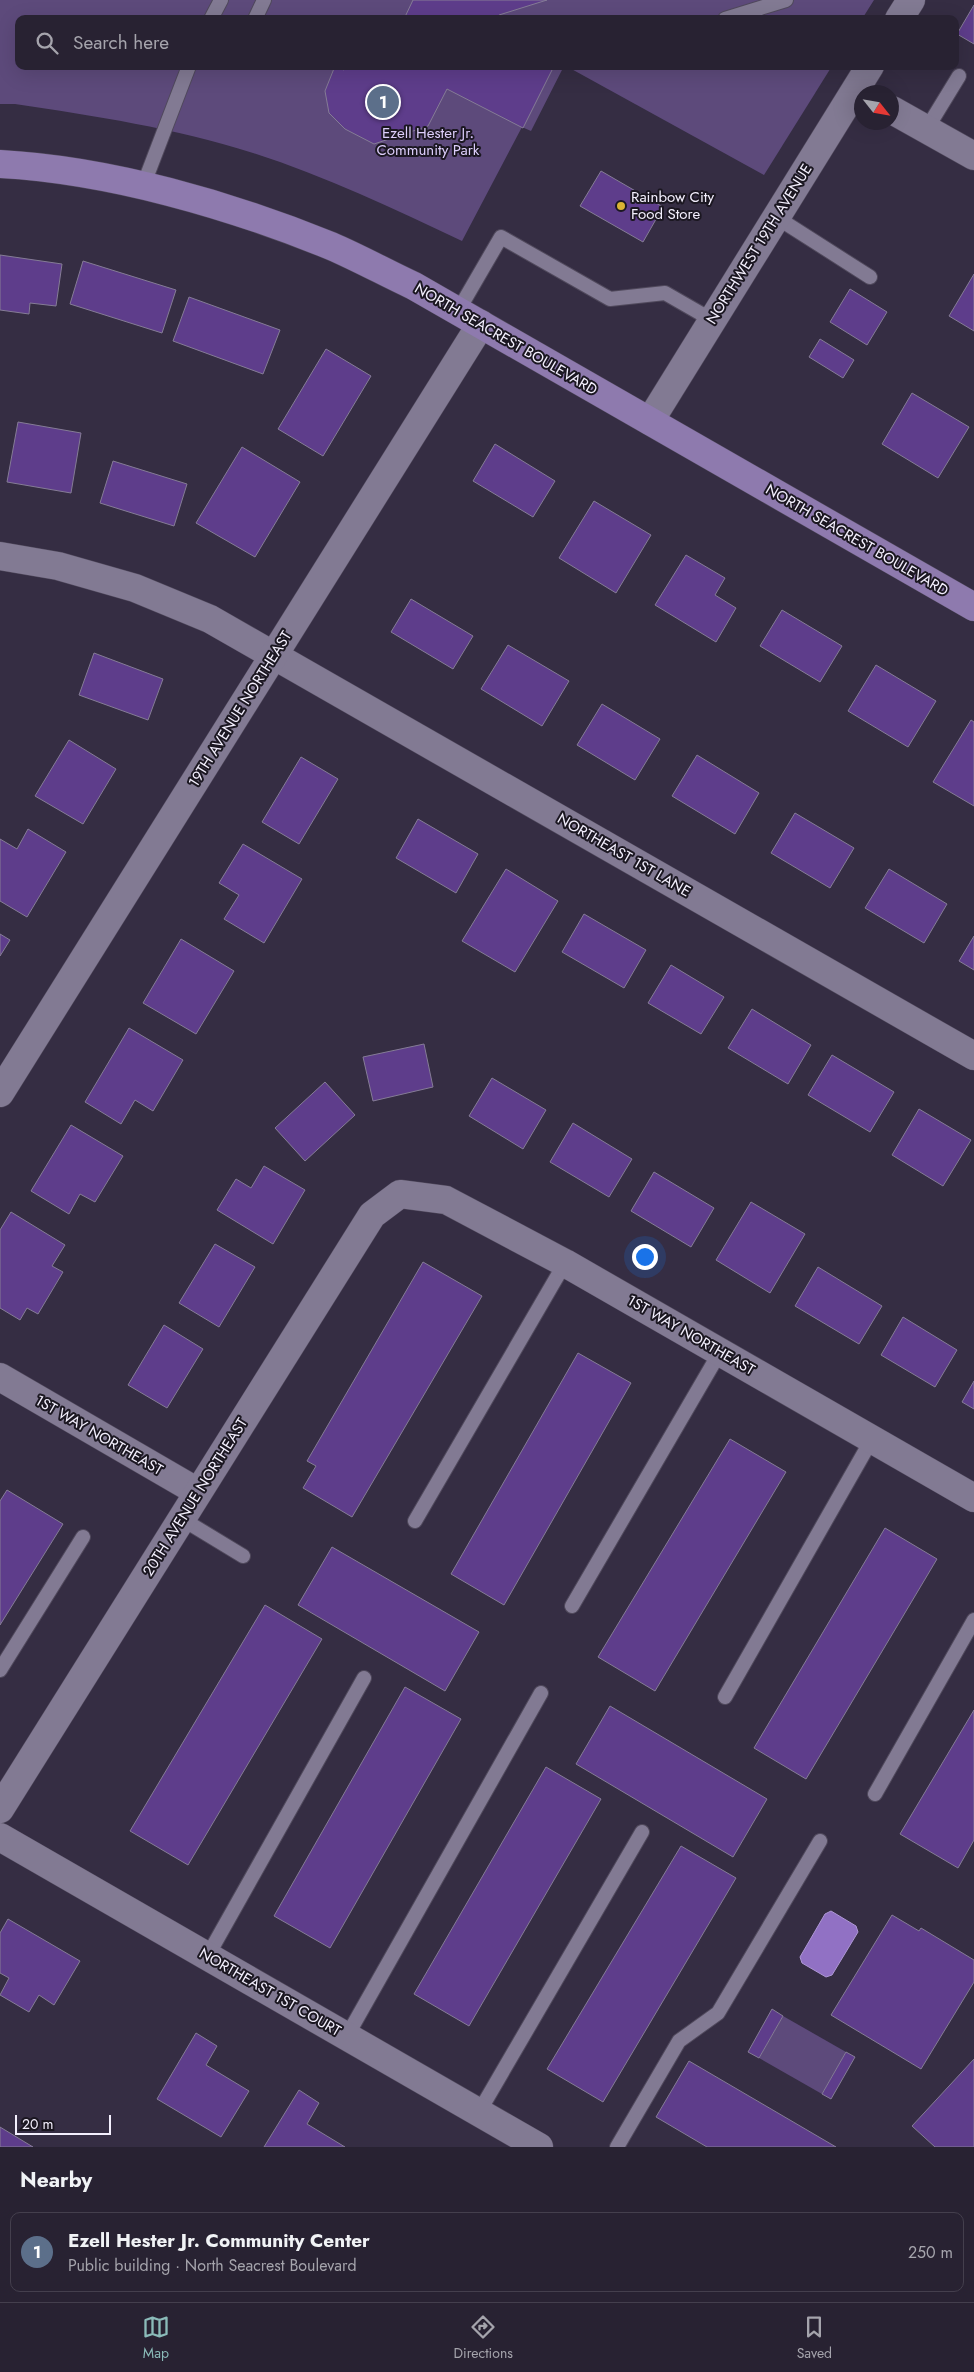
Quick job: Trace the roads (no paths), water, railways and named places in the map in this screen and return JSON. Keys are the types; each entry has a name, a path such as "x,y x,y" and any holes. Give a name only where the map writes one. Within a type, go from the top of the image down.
{"street":[{"path":"902,15 911,0"},
{"name":"NORTHWEST 19TH AVENUE","path":"861,85 868,70"},
{"name":"NORTHWEST 19TH AVENUE","path":"650,421 776,217 854,98"},
{"path":"899,114 974,156"},
{"name":"NORTH SEACREST BOULEVARD","path":"0,164 97,176 143,186 249,215 333,247 414,286 974,607"},
{"name":"19TH AVENUE NORTHEAST","path":"0,1093 481,324"},
{"name":"NORTHEAST 1ST LANE","path":"0,556 58,566 135,588 210,619 974,1056"},
{"name":"1ST WAY NORTHEAST","path":"400,1194 446,1200 565,1263 974,1498"},
{"name":"20TH AVENUE NORTHEAST","path":"2,1799 182,1519 372,1215 400,1194"},
{"name":"1ST WAY NORTHEAST","path":"0,1377 198,1492"},
{"name":"NORTHEAST 1ST COURT","path":"0,1837 539,2147"}],"lane":[{"path":"213,15 221,0"},
{"path":"257,15 264,0"},
{"path":"735,15 762,4 786,0"},
{"path":"143,186 186,73"},
{"path":"926,130 959,76"},
{"path":"776,217 870,277"},
{"path":"458,311 501,237 610,299 665,293 712,320"},
{"path":"415,1521 565,1263"},
{"path":"572,1606 720,1352"},
{"path":"725,1697 872,1439"},
{"path":"182,1519 243,1556"},
{"path":"0,1670 83,1537"},
{"path":"875,1794 974,1620"},
{"path":"208,1956 364,1678"},
{"path":"347,2036 541,1692"},
{"path":"479,2112 642,1832"},
{"path":"617,2147 679,2041 718,2013 820,1841"}],"place":[{"name":"Ezell Hester Jr. Community Center","path":"383,102"},
{"name":"Rainbow City Food Store","path":"621,206"}],"park label":[{"name":"Ezell Hester Jr. Community Park","path":"428,142"}]}
